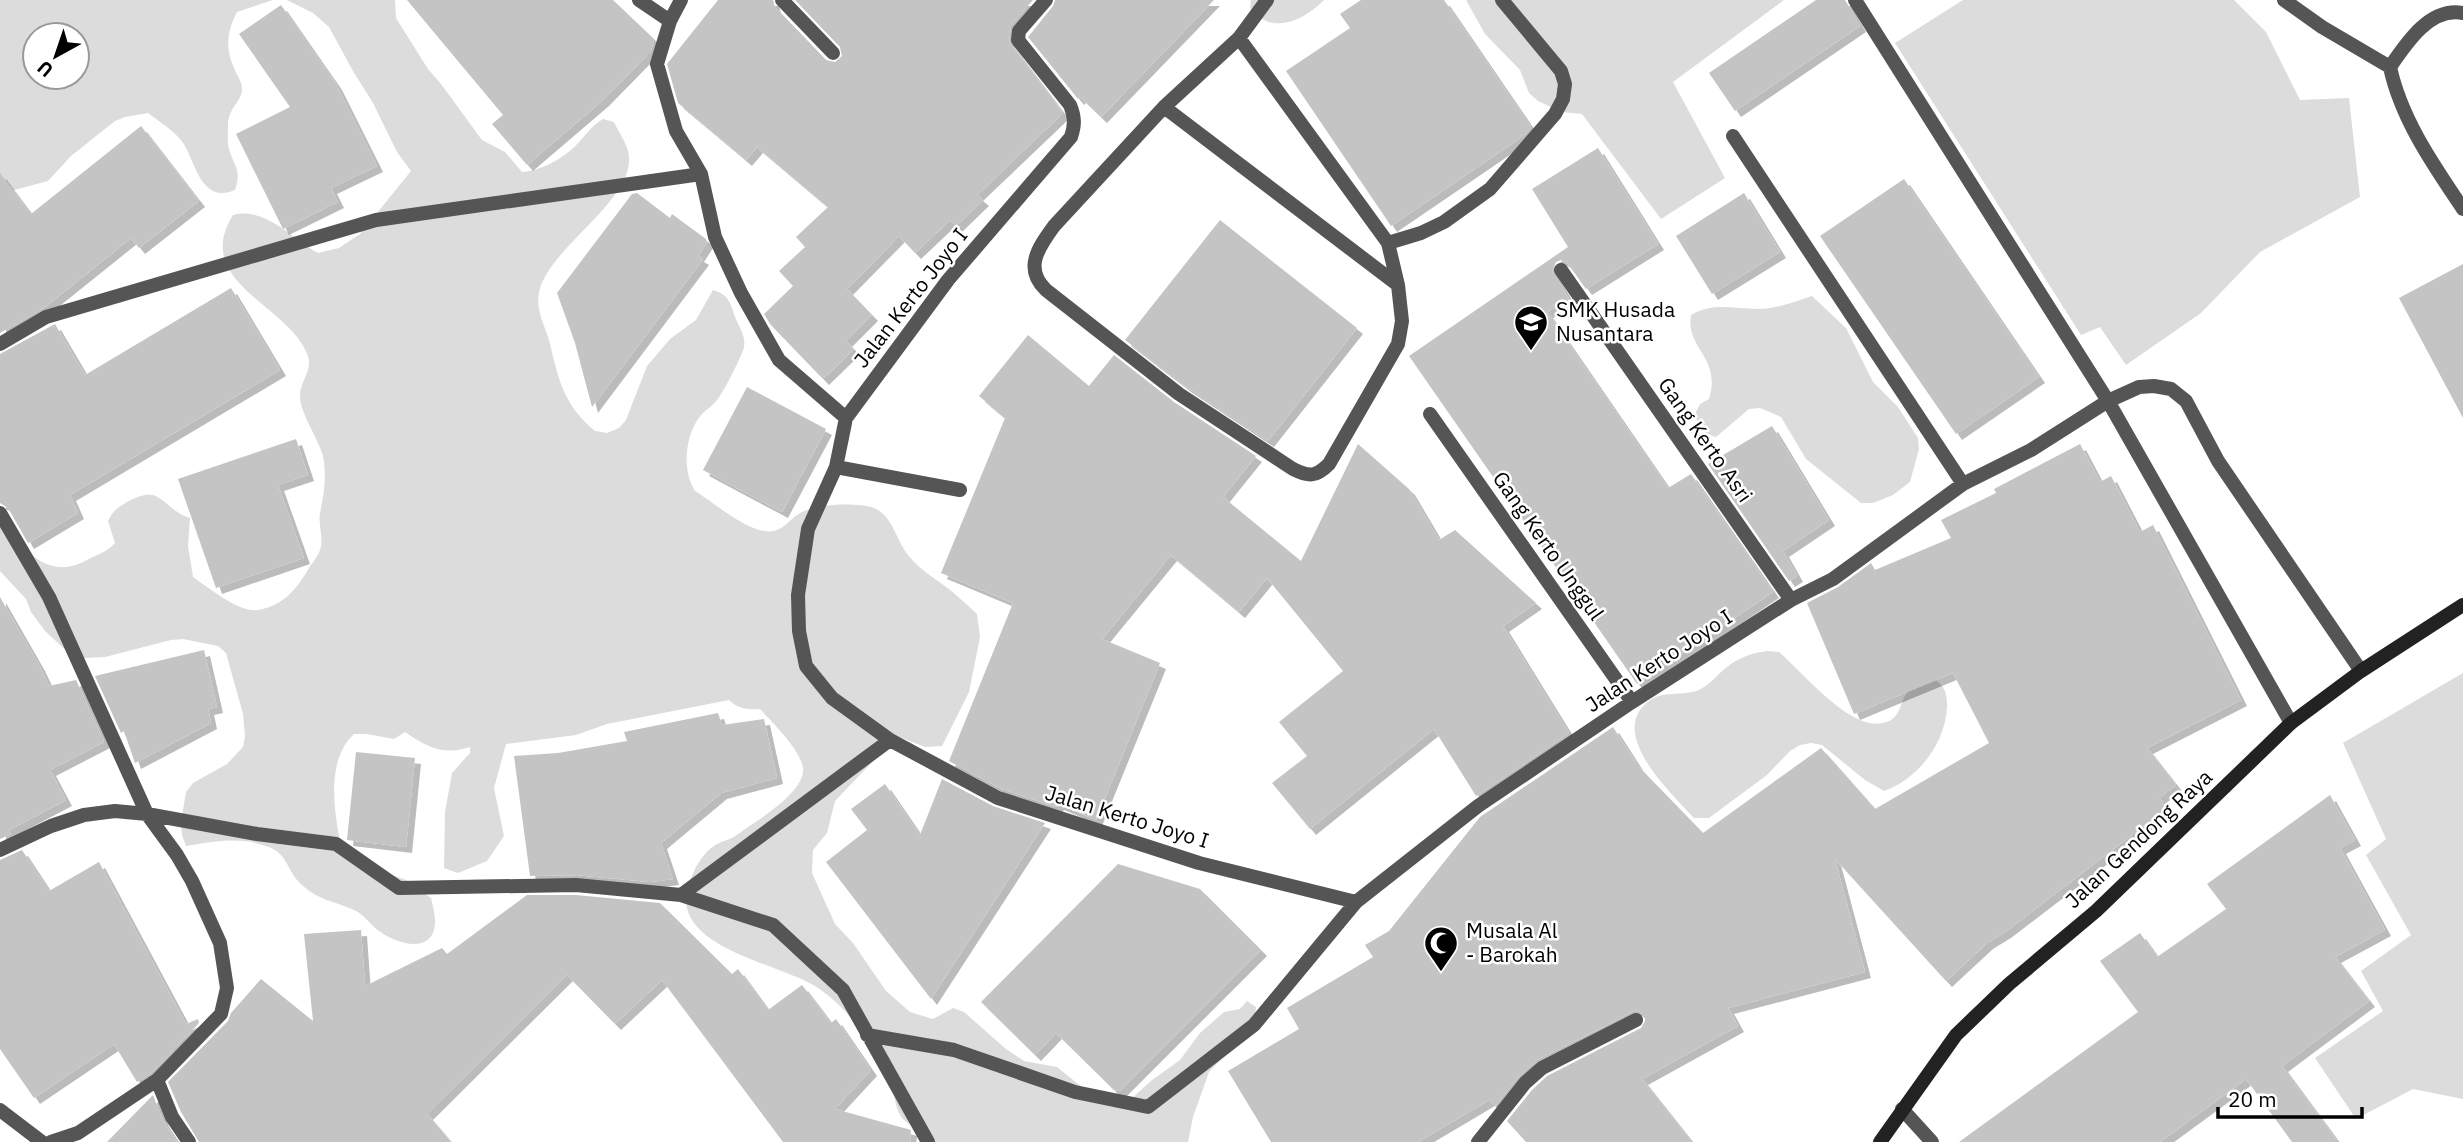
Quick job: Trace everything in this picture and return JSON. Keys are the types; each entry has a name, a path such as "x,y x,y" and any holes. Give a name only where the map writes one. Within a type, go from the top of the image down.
{"main road":[{"name":"Jalan Gendong Raya","path":"1880,1142 1956,1035 2009,984 2096,911 2291,723 2361,671 2463,605"}],"street":[{"path":"639,0 670,21"},
{"path":"681,0 670,21 657,64 676,131 701,174 715,237 741,293 779,360 846,418"},
{"path":"782,0 833,53"},
{"name":"Jalan Kerto Joyo I","path":"1046,0 1019,31 1018,40 1070,105 1075,117 1071,137 948,279 846,418 836,467 808,529 798,595 799,631 806,666 832,698 890,740 998,798 1199,863 1356,902 1478,806 1632,702 1791,600 1833,579 1963,484 2031,450 2108,401 2138,387 2171,389 2186,401 2218,461 2361,671"},
{"path":"1239,38 1388,243 1398,285 1402,321 1398,344 1329,464 1319,474 1308,476 1293,469 1179,394 1046,290 1034,274 1035,260 1041,244 1054,226 1164,107 1239,38 1267,0"},
{"path":"1388,243 1444,222 1489,189 1555,114 1563,99 1565,83 1561,71 1503,0"},
{"path":"1855,0 2108,401 2291,723"},
{"path":"2284,0 2322,27 2390,67 2395,89 2430,160 2463,209"},
{"path":"2390,67 2405,45 2424,25 2454,8"},
{"path":"1164,107 1398,285"},
{"path":"1733,136 1963,484"},
{"path":"0,344 46,317 376,220 701,174"},
{"name":"Gang Kerto Asri","path":"1561,270 1791,600"},
{"name":"Gang Kerto Unggul","path":"1430,414 1632,702"},
{"path":"836,467 960,490"},
{"path":"0,513 49,597 147,814 177,855 208,915 220,943 227,988 221,1014 157,1080 78,1133 51,1142"},
{"path":"681,895 890,740"},
{"path":"0,850 51,826 84,815 115,811 336,844 399,888 576,885 681,895 773,925 843,990 928,1142"},
{"path":"867,1035 954,1050 1075,1092 1147,1107 1254,1025 1356,902"},
{"path":"1478,1142 1525,1083 1542,1068 1636,1020"},
{"path":"157,1080 173,1117 189,1142"},
{"path":"0,1110 42,1142"},
{"path":"1902,1110 1932,1142"}],"shaded area":[{"path":"0,0 273,0 237,12 229,33 229,53 242,88 228,120 228,147 237,173 235,190 224,193 208,188 182,141 148,113 115,121 71,156 48,181 10,191 0,197"},
{"path":"287,0 395,0 396,18 428,69 482,140 505,152 522,172 542,168 560,158 603,119 614,122 628,152 627,173 605,207 558,258 546,275 539,292 540,314 557,372 565,394 577,413 595,431 607,433 619,428 626,420 647,366 670,339 696,320 713,290 718,292 730,303 743,335 744,347 720,397 700,416 690,435 687,464 695,491 738,520 764,531 780,529 800,513 816,508 847,505 874,508 890,522 912,560 977,614 980,637 969,692 942,746 925,747 897,736 835,801 827,833 813,850 812,873 835,924 853,943 886,991 910,1012 933,1019 953,1008 964,1012 1024,1061 1057,1067 1082,1087 1129,1101 1180,1060 1200,1033 1224,1012 1240,1009 1247,1001 1256,1007 1254,1025 1209,1072 1193,1117 1188,1142 923,1142 920,1131 900,1115 891,1084 860,1031 842,1007 818,988 740,955 703,932 691,918 686,901 694,870 708,850 735,836 778,806 802,777 803,768 797,753 760,709 743,708 729,700 607,724 576,735 506,744 494,788 504,836 487,861 458,873 444,868 445,812 452,773 470,753 470,747 443,750 421,742 405,732 394,739 354,734 339,757 334,785 340,842 383,872 406,880 431,898 435,918 434,930 424,942 417,944 393,939 376,929 358,912 312,893 298,881 280,854 271,848 240,841 186,846 181,822 186,792 193,783 227,764 243,747 243,714 226,653 218,646 183,639 105,657 82,658 71,655 45,631 31,612 26,599 0,571 0,523 38,560 48,565 73,566 102,553 115,543 108,521 118,508 139,497 155,496 190,518 188,546 193,577 224,599 250,610 267,608 282,600 299,583 318,555 321,546 320,518 325,471 321,449 301,403 301,391 309,366 308,356 298,338 234,276 224,259 223,238 233,215 245,213 278,225 318,253 339,248 360,234 411,171 397,152 373,103 329,27 313,13"},
{"path":"1251,0 1324,0 1297,19 1278,23 1259,17 1250,8"},
{"path":"1466,0 1784,0 1673,82 1725,178 1661,219 1582,114 1561,112 1538,101 1529,93 1520,70 1485,34"},
{"path":"1963,0 2234,0 2266,32 2300,100 2349,98 2360,197 2260,252 2201,313 2126,365 2100,327 2081,335 1895,43"},
{"path":"1812,296 1846,328 1873,382 1898,407 1918,438 1919,449 1910,482 1893,495 1873,503 1861,503 1806,459 1781,417 1760,408 1749,409 1716,437 1704,431 1696,419 1695,414 1700,404 1709,399 1712,385 1711,373 1693,337 1691,315 1716,307 1771,308"},
{"path":"1779,652 1846,712 1875,724 1893,718 1909,690 1934,679 1943,687 1947,701 1942,733 1936,746 1919,769 1884,791 1865,780 1822,745 1800,745 1790,751 1767,775 1709,818 1694,818 1646,761 1638,744 1635,727 1639,712 1652,699 1699,690 1736,661 1754,653"},
{"path":"2463,673 2463,1099 2413,1089 2356,1119 2315,1058 2383,1011 2361,971 2411,935 2366,855 2386,839 2343,743"}],"building":[{"path":"407,0 613,0 654,39 651,51 603,100 527,165 492,124 503,115"},
{"path":"718,0 773,0 775,7 826,60 835,62 842,56 840,47 795,0 1033,0 1011,25 1009,42 1063,113 977,195 983,200 956,226 950,220 915,253 899,236 847,289 872,315 846,341 854,349 823,379 770,324 764,314 793,286 779,271 805,247 796,237 828,207 757,147 746,160 678,103 667,64"},
{"path":"1055,0 1214,0 1101,117 1080,97 1078,99 1028,37"},
{"path":"1361,0 1444,0 1531,127 1523,136 1391,226 1286,71 1350,28 1340,14"},
{"path":"1816,0 1845,0 1860,26 1735,111 1709,73"},
{"path":"281,5 336,84 377,166 331,188 338,202 283,229 236,134 290,107 239,34"},
{"path":"141,126 199,201 139,248 131,238 45,307 0,333 0,173 31,214"},
{"path":"1598,148 1658,244 1586,289 1568,264 1561,260 1556,262 1552,271 1569,299 1547,312 1668,488 1691,474 1773,592 1637,684 1409,356 1568,247 1532,189"},
{"path":"1904,179 2039,377 1956,434 1820,236"},
{"path":"637,193 670,218 672,214 707,242 698,256 703,259 592,407 575,343 557,293 632,194"},
{"path":"1744,193 1780,252 1712,294 1676,236"},
{"path":"1220,220 1357,328 1268,441 1185,386 1125,340"},
{"path":"2463,264 2463,418 2399,298"},
{"path":"231,288 280,370 70,495 78,513 28,543 8,508 0,503 0,354 55,324 85,375"},
{"path":"1028,335 1089,386 1114,355 1174,402 1256,456 1223,497 1301,561 1358,444 1409,489 1439,540 1455,530 1536,603 1503,626 1569,733 1476,796 1434,729 1310,829 1272,783 1307,756 1279,722 1343,671 1267,578 1239,612 1171,555 1102,639 1160,663 1096,820 1058,804 1056,807 1002,789 949,761 1013,603 941,573 1005,418 979,396"},
{"path":"747,387 826,429 782,512 703,470"},
{"path":"1772,426 1829,520 1783,551 1797,576 1789,581 1708,464"},
{"path":"296,439 308,475 278,485 304,558 216,588 178,479"},
{"path":"2080,444 2100,482 2111,476 2140,532 2153,525 2241,700 2147,748 2176,785 2159,798 2167,808 1987,943 1946,981 1835,859 1865,972 1728,1008 1738,1026 1642,1079 1692,1142 1526,1142 1507,1121 1547,1076 1641,1028 1645,1016 1636,1010 1537,1060 1518,1077 1495,1106 1489,1100 1418,1142 1271,1142 1228,1071 1299,1029 1287,1008 1373,957 1365,945 1389,931 1480,817 1613,727 1638,766 1703,833 1821,748 1875,809 1989,743 1953,673 1854,714 1807,603 1838,587 1871,563 1875,570 1951,538 1941,520 1996,493 1994,489"},
{"path":"0,597 49,686 76,680 104,742 50,770 66,800 9,830 11,834 0,839"},
{"path":"204,650 217,707 208,709 211,723 135,763 124,731 121,733 95,676"},
{"path":"718,713 722,725 764,719 777,778 721,793 661,843 673,879 650,882 577,875 530,876 514,756 558,753 627,741 624,732"},
{"path":"356,752 415,758 406,847 347,840"},
{"path":"942,779 993,806 1045,823 931,999 826,862 867,830 851,809 885,784 920,835"},
{"path":"2330,795 2355,840 2340,848 2385,930 2335,957 2369,1001 2282,1066 2338,1142 2292,1142 2246,1079 2160,1142 1959,1142 2138,1012 2100,961 2140,933 2157,957 2226,909 2207,884"},
{"path":"22,850 49,891 99,862 186,1024 198,1019 199,1023 151,1073 137,1082 114,1044 34,1098 0,1049 0,860"},
{"path":"1118,864 1200,889 1261,950 1120,1091 1114,1090 1056,1033 1035,1055 981,1002"},
{"path":"527,895 576,895 660,903 732,974 738,969 768,1010 802,985 831,1023 836,1019 871,1070 835,1109 911,1130 910,1142 783,1142 662,980 615,1024 567,975 427,1114 451,1142 199,1142 181,1112 168,1082 228,1021 231,1013 261,979 313,1021 304,934 361,930 365,986 442,948 447,954"},
{"path":"153,1095 163,1121 177,1142 107,1142"}],"place":[{"name":"SMK Husada Nusantara","path":"1531,352"},
{"name":"Musala Al - Barokah","path":"1441,973"}]}
